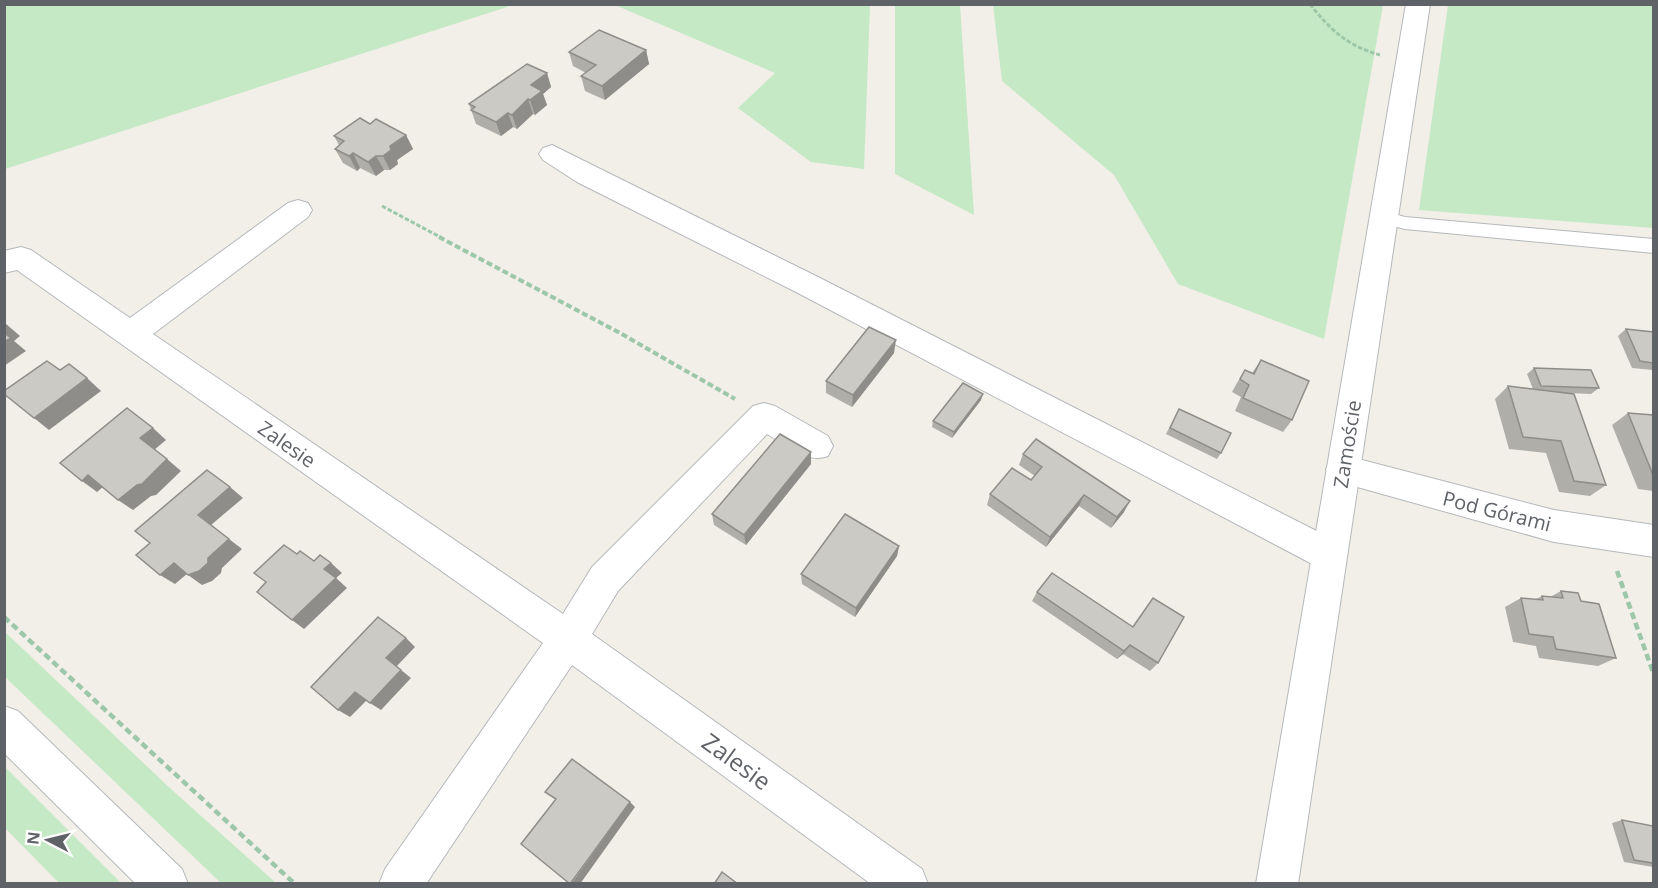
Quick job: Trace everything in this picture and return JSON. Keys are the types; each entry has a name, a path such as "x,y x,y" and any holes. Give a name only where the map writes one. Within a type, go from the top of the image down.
{"street":[{"name":"Zamoście","path":"1277,884 1418,4"},
{"path":"552,154 587,175 808,285 1329,555"},
{"path":"130,334 298,210"},
{"name":"Zalesie","path":"4,262 21,258 567,639 906,884"},
{"path":"400,884 567,639 605,579 764,416 816,446"},
{"name":"Pod Górami","path":"1343,469 1554,526 1653,541"},
{"path":"4,725 167,884"}],"lane":[{"path":"1384,217 1405,223 1653,246"}],"path":[{"path":"1310,4 1333,34 1358,49 1410,64"},
{"path":"382,206 620,333 764,416"},
{"path":"1604,534 1653,675"},
{"path":"4,617 295,884"}],"green space":[{"path":"5,4 513,4 513,5 5,169"},
{"path":"615,5 870,5 864,169 811,162 738,108 775,73"},
{"path":"895,5 960,5 974,215 895,174"},
{"path":"993,5 1383,5 1324,339 1178,284 1114,175 1002,81"},
{"path":"1448,5 1653,5 1653,228 1419,210"},
{"path":"5,632 172,790 276,883 221,883 5,677"},
{"path":"5,767 121,883 59,883 5,828"}],"building":[{"path":"599,30 646,50 602,86 581,76 596,65 569,52"},
{"path":"527,64 547,73 531,85 542,91 530,100 528,99 512,115 508,113 496,122 471,110 475,107 469,104"},
{"path":"360,118 370,124 376,119 406,135 390,146 391,150 383,156 376,156 368,162 353,153 349,156 335,149 344,141 334,136"},
{"path":"869,327 896,340 853,395 826,381"},
{"path":"1626,329 1653,332 1653,363 1640,361"},
{"path":"4,333 11,338 4,342"},
{"path":"1261,360 1309,381 1292,420 1243,398 1249,385 1240,379 1245,370 1254,374"},
{"path":"47,361 60,370 69,364 87,378 34,418 4,394 4,391"},
{"path":"1534,368 1591,370 1599,388 1541,386"},
{"path":"963,383 983,394 954,432 933,421"},
{"path":"1508,386 1574,394 1606,485 1574,481 1561,441 1523,437"},
{"path":"127,408 153,428 140,438 167,459 142,484 137,485 118,500 88,475 82,481 60,463"},
{"path":"1179,409 1231,433 1221,453 1170,428"},
{"path":"1628,413 1653,415 1653,475"},
{"path":"780,434 811,452 744,535 712,514"},
{"path":"1036,439 1130,501 1117,517 1084,495 1050,537 990,494 1012,468 1031,480 1042,467 1023,454"},
{"path":"207,470 230,487 198,515 229,539 208,558 208,563 199,571 188,575 174,563 160,575 136,555 150,543 135,531"},
{"path":"845,514 899,546 856,608 801,574"},
{"path":"284,545 297,554 300,551 314,561 320,555 331,563 324,569 336,578 292,620 257,592 266,582 254,573"},
{"path":"1052,573 1133,627 1153,598 1184,617 1158,663 1130,645 1124,651 1037,592"},
{"path":"1561,591 1578,593 1581,601 1599,604 1616,658 1556,649 1553,637 1529,634 1521,598 1543,600 1542,596 1563,598"},
{"path":"378,617 406,638 386,658 401,670 370,703 355,692 338,710 311,687"},
{"path":"572,759 630,802 570,884 521,844 556,799 545,792"},
{"path":"1622,820 1653,826 1653,863 1634,860"},
{"path":"722,872 738,884 714,884"}]}
